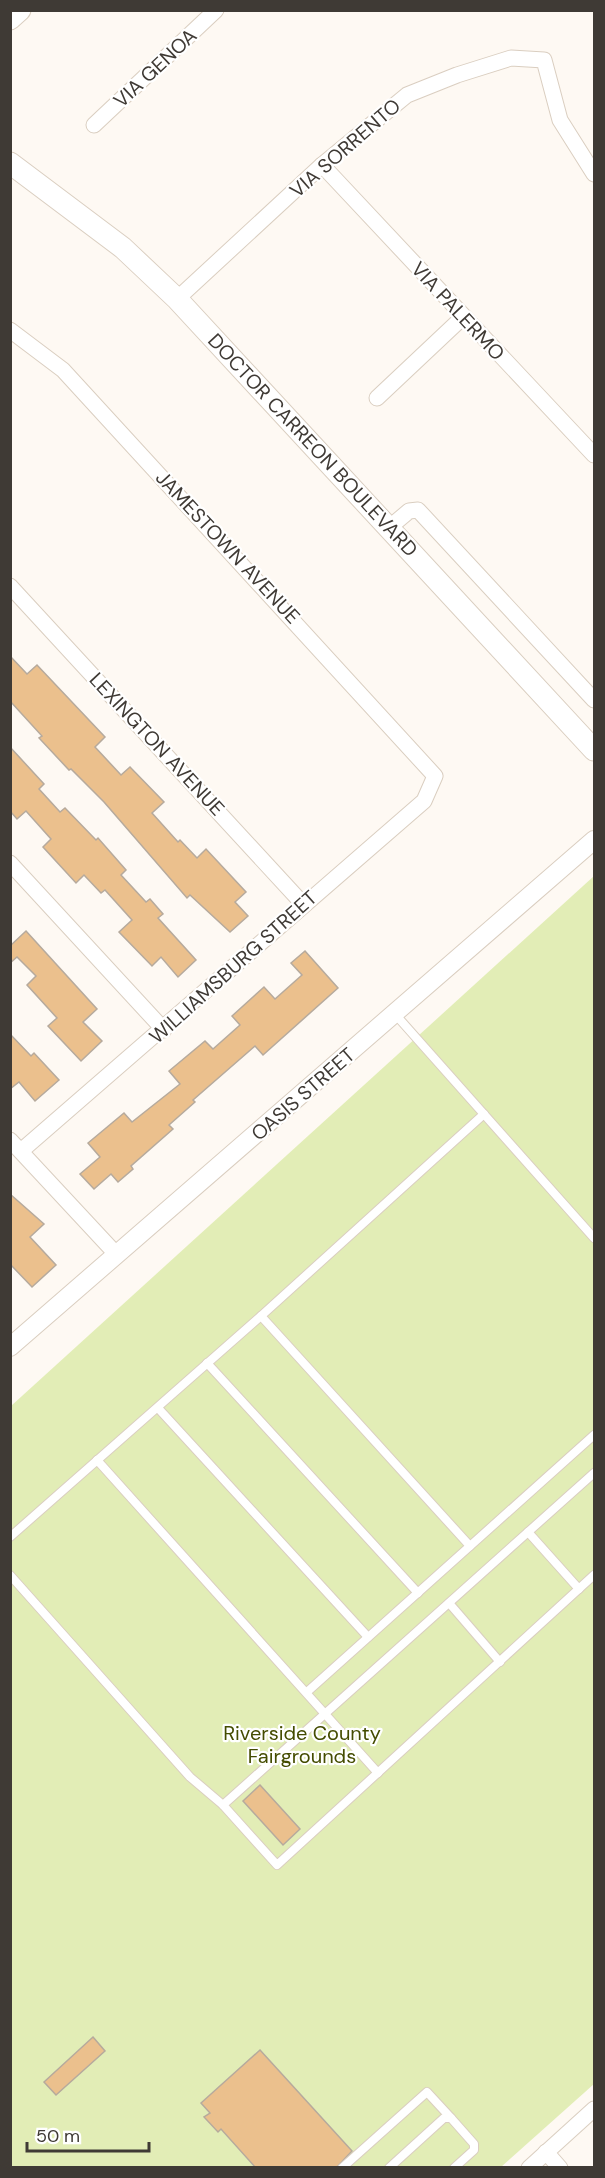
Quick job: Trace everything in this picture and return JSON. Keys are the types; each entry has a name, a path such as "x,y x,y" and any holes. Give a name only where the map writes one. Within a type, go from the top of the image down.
{"main road":[{"path":"10,19 20,10"},
{"name":"DOCTOR CARREON BOULEVARD","path":"10,163 123,248 177,299 594,750"}],"street":[{"name":"VIA GENOA","path":"94,125 216,10"},
{"name":"VIA SORRENTO","path":"177,299 322,165 407,95 457,75 511,58 544,60 560,120 594,174"},
{"name":"VIA PALERMO","path":"322,165 594,455"},
{"path":"377,398 463,317"},
{"name":"JAMESTOWN AVENUE","path":"10,330 63,370 435,776"},
{"path":"390,527 409,511 418,510 594,700"},
{"name":"LEXINGTON AVENUE","path":"10,586 303,904"},
{"name":"WILLIAMSBURG STREET","path":"16,1146 164,1030 303,904 424,801 435,776"},
{"name":"OASIS STREET","path":"10,1347 594,840"},
{"path":"10,863 164,1030"},
{"path":"16,1146 117,1255"},
{"path":"529,2168 594,2109"},
{"path":"546,2152 560,2168"}],"lane":[{"path":"395,1014 594,1238"},
{"path":"10,1537 158,1408 484,1114"},
{"path":"261,1316 470,1546"},
{"path":"207,1363 418,1593"},
{"path":"158,1408 368,1637"},
{"path":"307,1692 594,1435"},
{"path":"98,1460 378,1773"},
{"path":"223,1805 594,1473"},
{"path":"528,1532 579,1589"},
{"path":"10,1575 190,1777 223,1805 277,1865 594,1575"},
{"path":"449,1603 500,1662"},
{"path":"342,2168 427,2092 474,2144 474,2150 454,2168"},
{"path":"389,2168 444,2118 451,2118"}],"green space":[{"name":"Riverside County Fairgrounds","path":"594,876 594,2084 501,2167 11,2168 11,1406"}],"building":[{"path":"10,656 27,674 37,665 105,737 95,747 121,775 130,767 164,802 152,813 178,842 180,840 197,858 206,849 246,892 235,902 248,916 230,932 190,895 187,898 104,802 39,738 42,736 10,701"},
{"path":"10,747 44,784 39,789 60,812 65,808 96,840 98,838 126,870 121,875 146,902 150,899 163,914 158,918 196,960 178,977 161,957 152,966 119,932 132,920 105,890 101,893 84,875 76,883 43,847 51,839 26,811 17,819 10,811"},
{"path":"26,931 97,1009 83,1022 102,1041 81,1061 48,1026 57,1018 27,985 36,976 17,957 10,963 10,946"},
{"path":"305,951 338,988 263,1055 255,1046 193,1100 195,1102 169,1125 173,1129 131,1166 133,1169 118,1182 111,1174 94,1189 80,1174 100,1157 88,1143 124,1113 132,1122 180,1084 169,1071 205,1041 213,1049 240,1025 232,1016 264,987 275,999 302,975 291,963"},
{"path":"10,1034 31,1056 34,1053 59,1080 35,1101 19,1082 10,1089"},
{"path":"10,1194 44,1224 30,1237 56,1265 32,1287 10,1264"},
{"path":"260,1785 300,1829 283,1845 243,1801"},
{"path":"93,2037 105,2051 56,2095 44,2082"},
{"path":"260,2050 352,2151 336,2168 256,2168 221,2129 218,2132 204,2117 210,2113 201,2103"}]}
